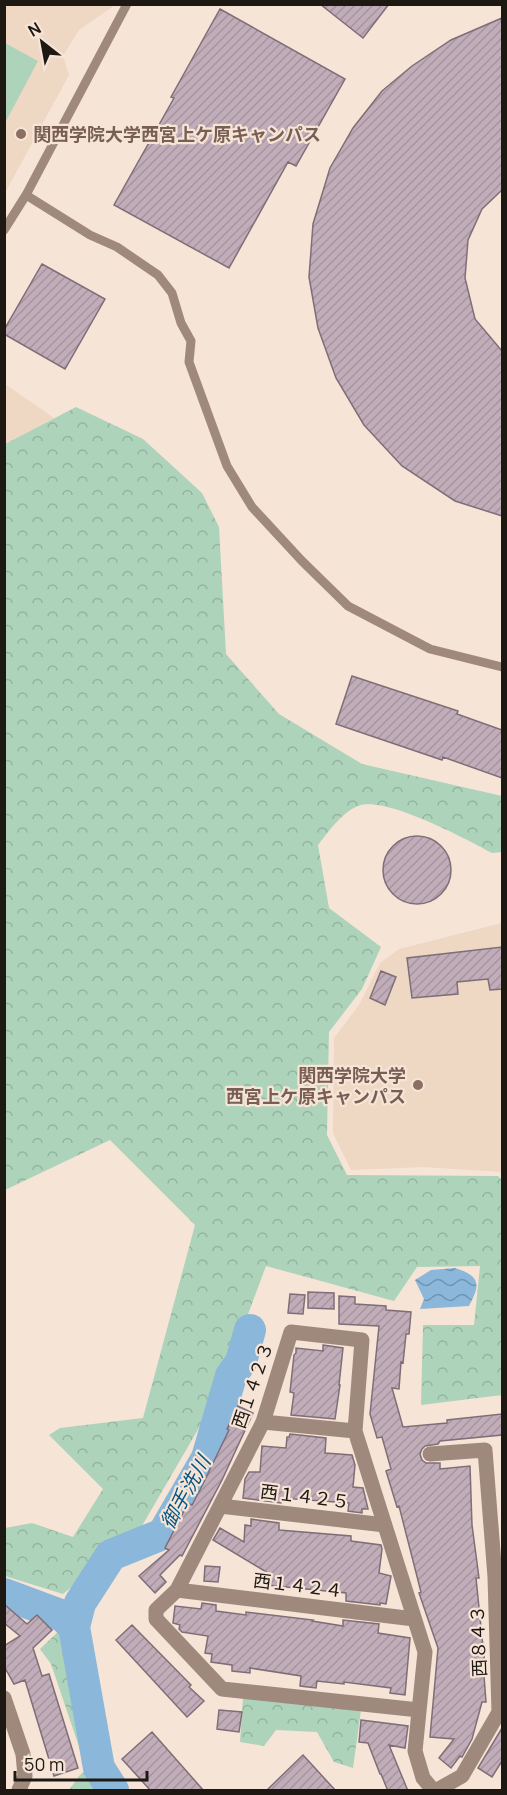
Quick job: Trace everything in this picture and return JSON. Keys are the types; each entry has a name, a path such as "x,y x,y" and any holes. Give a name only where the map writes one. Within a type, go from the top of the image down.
{"street":[{"name":"西１４２３","path":"419,1710 222,1689 156,1618 156,1610 177,1590 264,1422 291,1332 362,1340 355,1431 424,1652 419,1710 414,1751 423,1778 435,1791"},
{"path":"264,1422 355,1431"},
{"name":"西８４３","path":"430,1454 485,1450 499,1577 501,1712 462,1776 435,1791"},
{"name":"西１４２５","path":"220,1506 385,1525"},
{"name":"西１４２４","path":"177,1590 414,1619"},
{"path":"4,1698 23,1754 24,1776 19,1791"}],"lane":[{"path":"4,230 26,195 127,4"},
{"path":"26,195 90,235 117,247 158,275 172,293 190,341 189,362 227,466 252,507 302,561 348,606 430,649 502,668"}],"shaded area":[{"name":"関西学院大学西宮上ケ原キャンパス","path":"5,5 115,5 79,30 63,56 69,75 5,193"},
{"path":"5,384 54,418 5,444"},
{"name":"関西学院大学 西宮上ケ原キャンパス","path":"502,923 502,1172 423,1167 351,1170 333,1133 334,1038 359,1005 380,963 399,949"}],"green space":[{"path":"5,43 38,61 5,123"},
{"path":"76,407 143,439 202,493 219,527 226,654 279,714 362,764 502,796 502,852 492,853 405,812 370,804 358,806 346,813 318,845 329,908 381,947 362,989 329,1032 327,1135 347,1175 498,1176 502,1180 502,1395 421,1405 423,1325 474,1325 480,1266 417,1267 394,1301 266,1266 218,1395 139,1531 63,1594 5,1576 5,1528 32,1523 73,1537 103,1489 49,1435 60,1428 143,1418 195,1225 110,1140 5,1190 5,444"},
{"path":"64,1626 73,1642 98,1784 102,1790 69,1790 80,1775 87,1770 51,1664 40,1649"},
{"path":"243,1698 361,1710 353,1768 334,1762 317,1732 276,1730 264,1746 240,1742"}],"water":[{"path":"455,1268 469,1274 476,1282 475,1292 469,1306 420,1309 424,1299 415,1280 431,1270"}],"building":[{"path":"320,4 389,4 363,38"},
{"path":"220,9 345,79 296,166 288,162 229,268 114,205 174,98 171,97"},
{"path":"502,18 502,190 482,209 468,240 465,278 475,319 502,351 502,516 455,501 402,466 364,425 336,378 318,328 309,277 313,224 330,168 353,128 382,91 412,66 451,40"},
{"path":"42,264 105,299 65,369 4,334 4,330"},
{"path":"352,676 458,711 457,714 502,730 502,778 336,724"},
{"path":"410,836 424,836 436,841 446,851 451,870 446,889 436,899 424,904 410,904 398,899 388,889 383,877 383,863 388,851 398,841"},
{"path":"502,947 502,989 490,990 488,979 457,982 458,994 412,998 407,958"},
{"path":"381,971 396,977 385,1005 370,998"},
{"path":"308,1292 334,1293 334,1309 308,1308"},
{"path":"290,1294 305,1295 303,1314 288,1313"},
{"path":"339,1296 355,1297 355,1304 386,1306 386,1310 411,1312 409,1334 406,1334 403,1363 401,1362 399,1389 392,1388 403,1427 502,1414 502,1435 440,1441 438,1444 425,1446 420,1454 426,1463 440,1463 440,1469 470,1466 472,1525 479,1578 476,1578 486,1676 484,1676 486,1702 482,1702 472,1739 462,1757 460,1756 451,1768 439,1758 454,1739 430,1737 438,1648 419,1593 421,1592 399,1506 397,1507 386,1471 391,1469 382,1437 377,1438 370,1414 379,1326 339,1324"},
{"path":"323,1345 343,1348 335,1419 291,1415 294,1393 290,1392 296,1348 323,1351"},
{"path":"238,1406 253,1413 222,1480 182,1556 180,1555 160,1575 166,1582 155,1593 139,1576 169,1550 165,1548 188,1503 192,1505 200,1490"},
{"path":"290,1434 326,1438 325,1453 352,1455 355,1465 353,1487 363,1488 368,1509 362,1509 362,1513 348,1511 349,1503 281,1498 281,1503 243,1498 245,1479 249,1472 260,1472 262,1446 286,1448 287,1437"},
{"path":"251,1519 279,1523 279,1530 351,1536 351,1541 381,1545 379,1573 391,1576 386,1604 346,1601 346,1593 267,1585 268,1573 213,1540 220,1528 244,1542 245,1525 251,1526"},
{"path":"205,1566 220,1567 218,1582 204,1581"},
{"path":"202,1603 216,1605 216,1611 246,1615 246,1612 343,1626 343,1620 379,1624 378,1633 410,1638 405,1695 390,1693 391,1688 344,1682 344,1684 317,1681 316,1688 300,1686 301,1676 250,1668 250,1673 232,1671 232,1665 211,1662 212,1654 205,1653 208,1636 182,1632 179,1629 180,1625 173,1623 175,1606 201,1609"},
{"path":"4,1604 27,1624 37,1615 52,1630 33,1648 42,1676 49,1674 78,1768 54,1776 25,1680 14,1684 4,1666 4,1646 20,1636 4,1623"},
{"path":"132,1625 204,1701 187,1717 116,1640"},
{"path":"219,1710 242,1712 239,1732 217,1729"},
{"path":"361,1720 408,1726 405,1748 389,1745 408,1791 388,1791 368,1743 359,1742"},
{"path":"502,1728 502,1761 492,1777 478,1768"},
{"path":"152,1732 204,1791 151,1791 122,1759"},
{"path":"303,1755 336,1791 266,1791"}],"waterway":[{"name":"御手洗川","path":"113,1790 99,1768 74,1627 80,1603 111,1555 163,1534 207,1458 231,1376 241,1362 250,1330"},
{"path":"4,1594 63,1616 74,1627"}],"place":[{"name":"関西学院大学西宮上ケ原キャンパス","path":"21,134"},
{"name":"関西学院大学 西宮上ケ原キャンパス","path":"418,1085"}]}
